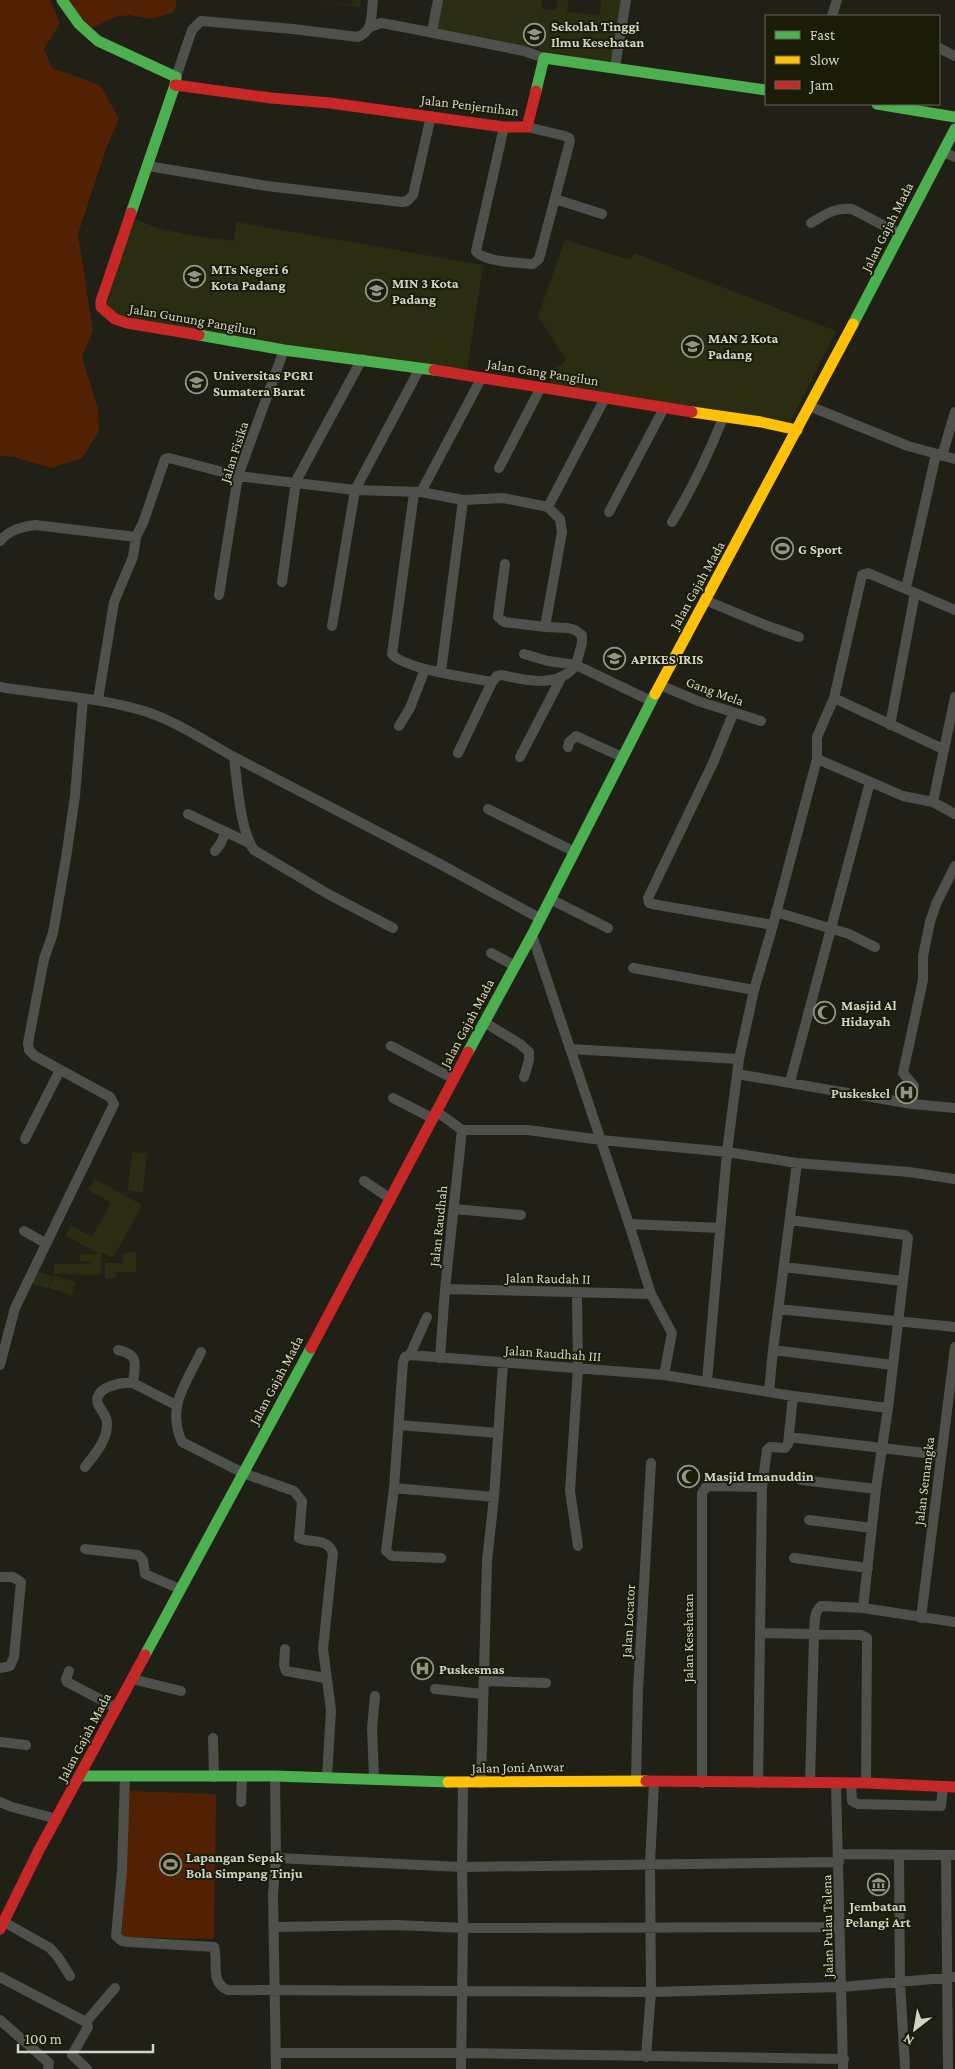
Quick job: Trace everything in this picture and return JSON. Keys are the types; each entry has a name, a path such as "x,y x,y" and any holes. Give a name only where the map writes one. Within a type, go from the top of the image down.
{"main road":[{"name":"Jalan Penjernihan","path":"62,0 78,26 90,36 175,81 504,127 527,127 544,58"},
{"path":"544,58 765,90"},
{"path":"148,166 175,81"},
{"path":"883,105 955,117"},
{"name":"Jalan Gajah Mada","path":"2,1925 57,1818 541,919 622,757 955,129"},
{"name":"Jalan Gunung Pangilun","path":"148,166 101,301 101,307 115,319 127,323 284,350"},
{"name":"Jalan Gang Pangilun","path":"284,350 362,359 482,377 723,418 760,422 797,430"},
{"name":"Jalan Joni Anwar","path":"80,1776 125,1778 275,1776 480,1783 654,1781 702,1783 851,1783 949,1787"}],"street":[{"path":"175,81 192,30 201,22 274,27 358,37 366,34 370,27 373,0"},
{"path":"432,32 438,0"},
{"path":"615,67 626,0"},
{"path":"832,15 837,0"},
{"path":"370,27 380,23 432,32 536,54 544,58"},
{"path":"940,48 955,56"},
{"path":"148,166 266,186 407,201 413,195 431,116"},
{"path":"504,127 476,246 477,254 486,258 533,264 538,262 570,141 569,138 527,127"},
{"path":"943,152 955,157"},
{"path":"554,199 602,214"},
{"path":"811,223 834,209 846,208 852,209 900,234"},
{"name":"Jalan Fisika","path":"219,595 238,476 284,350"},
{"path":"282,582 296,482 362,359"},
{"path":"332,626 355,490 420,368"},
{"path":"482,377 417,492 392,654 397,659 425,669 492,682"},
{"path":"499,468 541,387"},
{"path":"548,507 605,398"},
{"path":"809,406 908,446 955,459"},
{"path":"609,512 664,408"},
{"path":"890,725 911,591 939,455 955,412"},
{"path":"672,522 683,505 712,446 723,418"},
{"path":"98,700 114,602 133,557 136,537 139,534 167,458 198,464 238,476 355,490 417,492 463,500 503,498 548,507 560,519 562,532 545,627"},
{"path":"441,672 463,500"},
{"path":"0,541 6,534 22,526 35,525 136,537"},
{"path":"458,753 492,682 497,676 502,675 538,681 561,678 576,665 582,643 582,635 575,630 504,622 498,617 505,564"},
{"path":"707,1381 727,1152 739,1059 754,990 817,759 817,736 834,698 862,575 868,572 955,610"},
{"path":"706,600 765,625 799,636"},
{"path":"524,654 548,662 576,665 651,702"},
{"path":"400,726 410,708 425,669"},
{"path":"520,757 561,678"},
{"name":"Gang Mela","path":"660,685 733,714 761,721"},
{"path":"0,687 98,700 159,717 432,859 541,919"},
{"path":"933,802 955,697"},
{"path":"0,1365 15,1308 114,1104 110,1097 35,1056 29,1050 28,1043 44,959 53,933 66,858 75,796 83,698"},
{"path":"834,698 943,749"},
{"path":"733,714 713,763 648,898 652,904 773,925"},
{"path":"568,747 572,738 576,736 622,757"},
{"path":"234,756 249,843"},
{"path":"817,759 903,796 933,802 955,814"},
{"path":"790,1082 870,782"},
{"path":"488,809 575,852"},
{"path":"188,814 249,843 259,854 328,894 393,928"},
{"path":"215,851 225,832"},
{"path":"912,1104 914,1086 903,1073 923,980 923,956 926,939 936,904 955,866"},
{"path":"550,899 608,928"},
{"path":"776,912 849,934 875,947"},
{"path":"532,935 651,1294 672,1334 664,1375"},
{"path":"491,953 515,966"},
{"path":"633,968 754,990"},
{"path":"484,1022 520,1044 529,1052 529,1060 524,1077"},
{"path":"391,1046 454,1079"},
{"path":"571,1049 739,1059"},
{"path":"25,1139 60,1070"},
{"path":"737,1074 912,1104 955,1108"},
{"path":"394,1098 434,1115 462,1130 528,1130 601,1140 727,1152 797,1164 909,1172 955,1179"},
{"name":"Jalan Raudhah","path":"440,1358 445,1289 462,1130"},
{"path":"769,1392 797,1164"},
{"path":"364,1181 391,1199"},
{"path":"454,1209 521,1215"},
{"path":"790,1220 905,1235 908,1238 863,1608"},
{"path":"629,1224 720,1228"},
{"path":"24,1231 45,1243"},
{"path":"784,1267 903,1281"},
{"name":"Jalan Raudah II","path":"445,1289 651,1294"},
{"path":"577,1293 578,1368 570,1492 578,1546"},
{"path":"778,1309 955,1327"},
{"path":"428,1317 410,1355 405,1357 404,1362 394,1488 386,1551 392,1556 441,1558"},
{"name":"Jalan Semangka","path":"921,1618 941,1455 951,1410 955,1347"},
{"path":"118,1350 128,1352 134,1357 136,1362 133,1383"},
{"path":"773,1350 893,1365"},
{"path":"201,1352 176,1405 176,1422 182,1442 243,1473 297,1493 302,1501 298,1538 326,1543 331,1546 333,1553 323,1649 331,1710 327,1777"},
{"name":"Jalan Raudhah III","path":"410,1355 664,1375 793,1396 888,1408"},
{"path":"480,1783 487,1561 494,1497 503,1363"},
{"path":"85,1466 103,1440 107,1429 107,1420 98,1404 99,1395 103,1390 133,1383 176,1405"},
{"path":"758,1783 762,1487 767,1450 770,1447 787,1447 793,1396"},
{"path":"399,1425 498,1433"},
{"path":"789,1437 941,1455"},
{"name":"Jalan Locator","path":"636,1781 638,1690 651,1463"},
{"path":"801,1480 876,1489"},
{"name":"Jalan Kesehatan","path":"702,1783 702,1493 706,1487 712,1486 762,1487"},
{"path":"394,1488 494,1497"},
{"path":"808,1520 872,1528"},
{"path":"85,1549 138,1555 143,1560 145,1574 180,1589"},
{"path":"794,1558 868,1568"},
{"path":"0,1577 13,1577 21,1582 14,1657 10,1666 0,1668"},
{"path":"810,1783 814,1635 816,1611 820,1606 863,1608 955,1622"},
{"path":"760,1633 861,1635 867,1638 866,1784"},
{"path":"285,1649 284,1664 286,1671 326,1678"},
{"path":"68,1671 67,1682 117,1708"},
{"path":"132,1679 181,1691"},
{"path":"484,1681 546,1683"},
{"path":"436,1689 483,1694"},
{"path":"374,1778 372,1728 375,1696"},
{"path":"213,1738 214,1777"},
{"path":"0,1742 26,1745"},
{"path":"275,1776 274,1990 276,2069"},
{"path":"241,1802 242,1777"},
{"path":"125,1778 122,1870 116,1936 122,1941 129,1942 214,1947 217,1978 222,1988 228,1990 651,1992 842,1987 951,1978"},
{"path":"646,2058 651,1992 650,1864 654,1781"},
{"path":"461,2069 463,1782"},
{"name":"Jalan Pulau Talena","path":"836,1783 844,2064"},
{"path":"851,1783 852,1801 858,1804 941,1806 949,1787"},
{"path":"0,1802 12,1807 57,1818"},
{"path":"276,1858 462,1866 650,1864 899,1855 950,1855 951,1978 948,2069"},
{"path":"899,1855 900,1982 906,2066"},
{"path":"2,1925 50,1948 70,1976"},
{"path":"274,1927 396,1925 463,1928 841,1926"},
{"path":"0,1977 86,2022 88,2026 85,2033 72,2054 87,2069"},
{"path":"86,2022 115,1988"},
{"path":"0,2020 50,2063 48,2069"},
{"path":"276,2053 461,2053 844,2064"}],"shaded area":[{"path":"0,0 50,0 60,23 44,49 52,68 100,85 119,119 106,149 78,234 93,331 82,357 98,409 99,431 82,458 51,468 14,457 0,456"},
{"path":"67,0 177,0 174,12 152,19 129,15 115,17 90,29"},
{"path":"304,0 352,5 353,0 361,0 360,7"},
{"name":"Sekolah Tinggi Ilmu Kesehatan","path":"440,0 541,0 542,9 556,11 558,0 568,0 567,12 600,15 601,0 623,0 613,64 547,54 537,48 469,38 434,30"},
{"name":"MIN 3 Kota Padang","path":"132,218 158,228 187,235 234,241 236,222 483,265 467,370 267,342 117,317 107,305"},
{"name":"MAN 2 Kota Padang","path":"565,240 631,260 634,253 836,331 791,422 550,385 553,371 566,360 538,316"},
{"path":"132,1152 147,1153 143,1192 128,1191"},
{"path":"95,1179 142,1205 113,1258 101,1252 101,1275 54,1274 54,1264 91,1264 91,1261 80,1261 80,1254 99,1254 65,1235 71,1225 92,1237 111,1203 88,1190"},
{"path":"136,1252 136,1272 117,1272 116,1278 105,1278 105,1263 123,1263 123,1253"},
{"path":"35,1271 52,1276 48,1288 31,1283"},
{"path":"53,1275 75,1282 72,1295 49,1288"},
{"name":"Lapangan Sepak Bola Simpang Tinju","path":"127,1791 216,1794 214,1939 122,1937"}],"traffic: fast":[{"path":"62,0 79,24 98,41 176,77 175,85 131,213"},
{"path":"536,91 544,58 765,90"},
{"path":"883,105 955,117"},
{"path":"853,324 955,129"},
{"path":"199,335 284,350 434,370"},
{"path":"468,1052 532,935 655,694"},
{"path":"145,1655 311,1348"},
{"path":"80,1776 275,1776 448,1782"}],"traffic: slow":[{"path":"655,694 853,324"},
{"path":"692,412 761,422 797,430"},
{"path":"448,1782 646,1781"}],"traffic: jam":[{"path":"175,85 271,98 330,103 504,127 527,127 536,91"},
{"path":"131,213 101,301 101,307 115,319 127,323 199,335"},
{"path":"434,370 692,412"},
{"path":"311,1348 468,1052"},
{"path":"0,1929 39,1850 145,1655"},
{"path":"646,1781 866,1783 955,1787"}],"place":[{"name":"Sekolah Tinggi Ilmu Kesehatan","path":"535,34"},
{"name":"MTs Negeri 6 Kota Padang","path":"195,277"},
{"name":"MIN 3 Kota Padang","path":"376,291"},
{"name":"MAN 2 Kota Padang","path":"692,346"},
{"name":"Universitas PGRI Sumatera Barat","path":"197,383"},
{"name":"G Sport","path":"782,549"},
{"name":"APIKES IRIS","path":"615,659"},
{"name":"Masjid Al Hidayah","path":"825,1013"},
{"name":"Puskeskel","path":"906,1093"},
{"name":"Masjid Imanuddin","path":"688,1476"},
{"name":"Puskesmas","path":"423,1669"},
{"name":"Lapangan Sepak Bola Simpang Tinju","path":"170,1865"},
{"name":"Jembatan Pelangi Art","path":"878,1884"}]}
